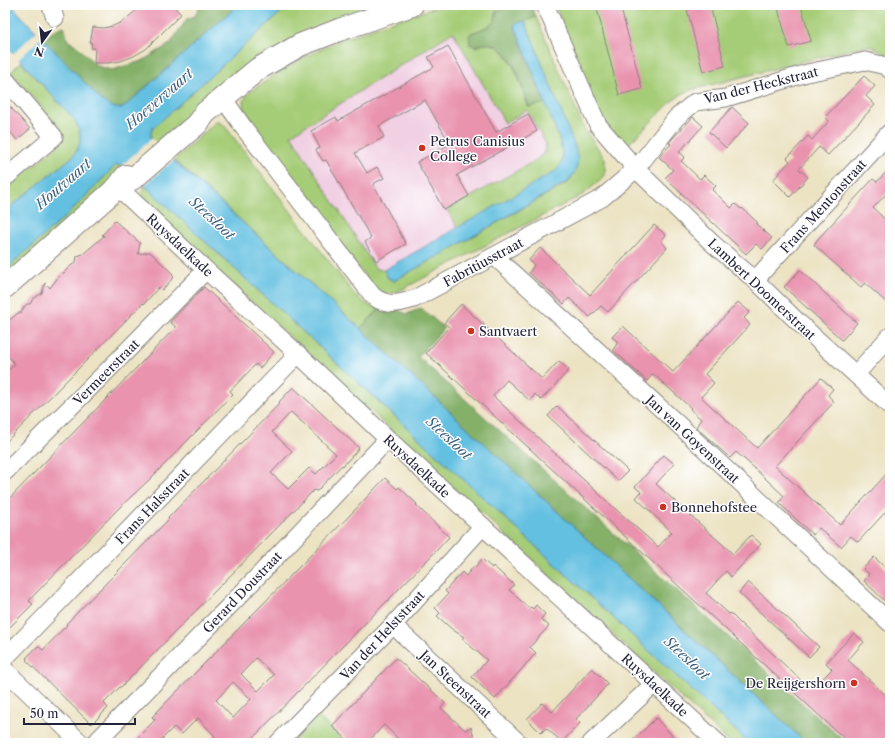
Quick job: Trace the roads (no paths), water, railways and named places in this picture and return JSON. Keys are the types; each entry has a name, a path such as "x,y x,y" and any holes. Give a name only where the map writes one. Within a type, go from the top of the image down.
{"street":[{"path":"5,288 127,179 163,149 197,124 205,113 258,69 300,45 412,5"},
{"path":"546,5 598,125 636,169"},
{"name":"Van der Heckstraat","path":"636,169 676,118 695,102 726,98 807,73 865,60 886,66 890,70"},
{"path":"5,79 54,137 5,178"},
{"name":"Fabritiusstraat","path":"223,98 244,128 373,296 386,303 393,304 414,299 602,198 636,169"},
{"name":"Frans Mentonstraat","path":"755,280 890,132"},
{"name":"Lambert Doomerstraat","path":"636,169 712,243 755,280 798,322 890,406"},
{"name":"Ruysdaelkade","path":"127,179 206,270 718,743"},
{"name":"Jan van Goyenstraat","path":"494,256 669,416 890,623"},
{"name":"Vermeerstraat","path":"5,472 206,270"},
{"path":"856,374 890,336"},
{"name":"Frans Halsstraat","path":"5,658 298,354"},
{"name":"Gerard Doustraat","path":"95,743 240,595 388,439"},
{"name":"Van der Helststraat","path":"278,743 393,625 483,526"},
{"name":"Jan Steenstraat","path":"393,625 518,743"},
{"path":"5,670 81,743"},
{"path":"591,743 654,684"}],"water":[{"path":"5,5 11,5 101,100 111,107 123,108 238,5 289,5 153,128 151,138 173,160 360,328 806,743 749,743 145,186 145,184 123,166 116,165 66,216 5,270 5,211 71,158 78,149 80,135 75,120 5,44"},
{"path":"525,21 574,144 578,159 575,171 569,181 437,257 437,259 436,257 394,281 388,278 384,270 556,171 559,167 562,155 559,138 514,24"}],"place":[{"name":"Petrus Canisius College","path":"422,148"},
{"name":"Santvaert","path":"471,331"},
{"name":"Bonnehofstee","path":"663,507"},
{"name":"De Reijgershorn","path":"854,683"}],"water label":[{"name":"Hoevervaart","path":"159,99"},
{"name":"Houtvaart","path":"63,184"},
{"name":"Steesloot","path":"212,218"},
{"name":"Steesloot","path":"449,438"},
{"name":"Steesloot","path":"687,658"}]}
